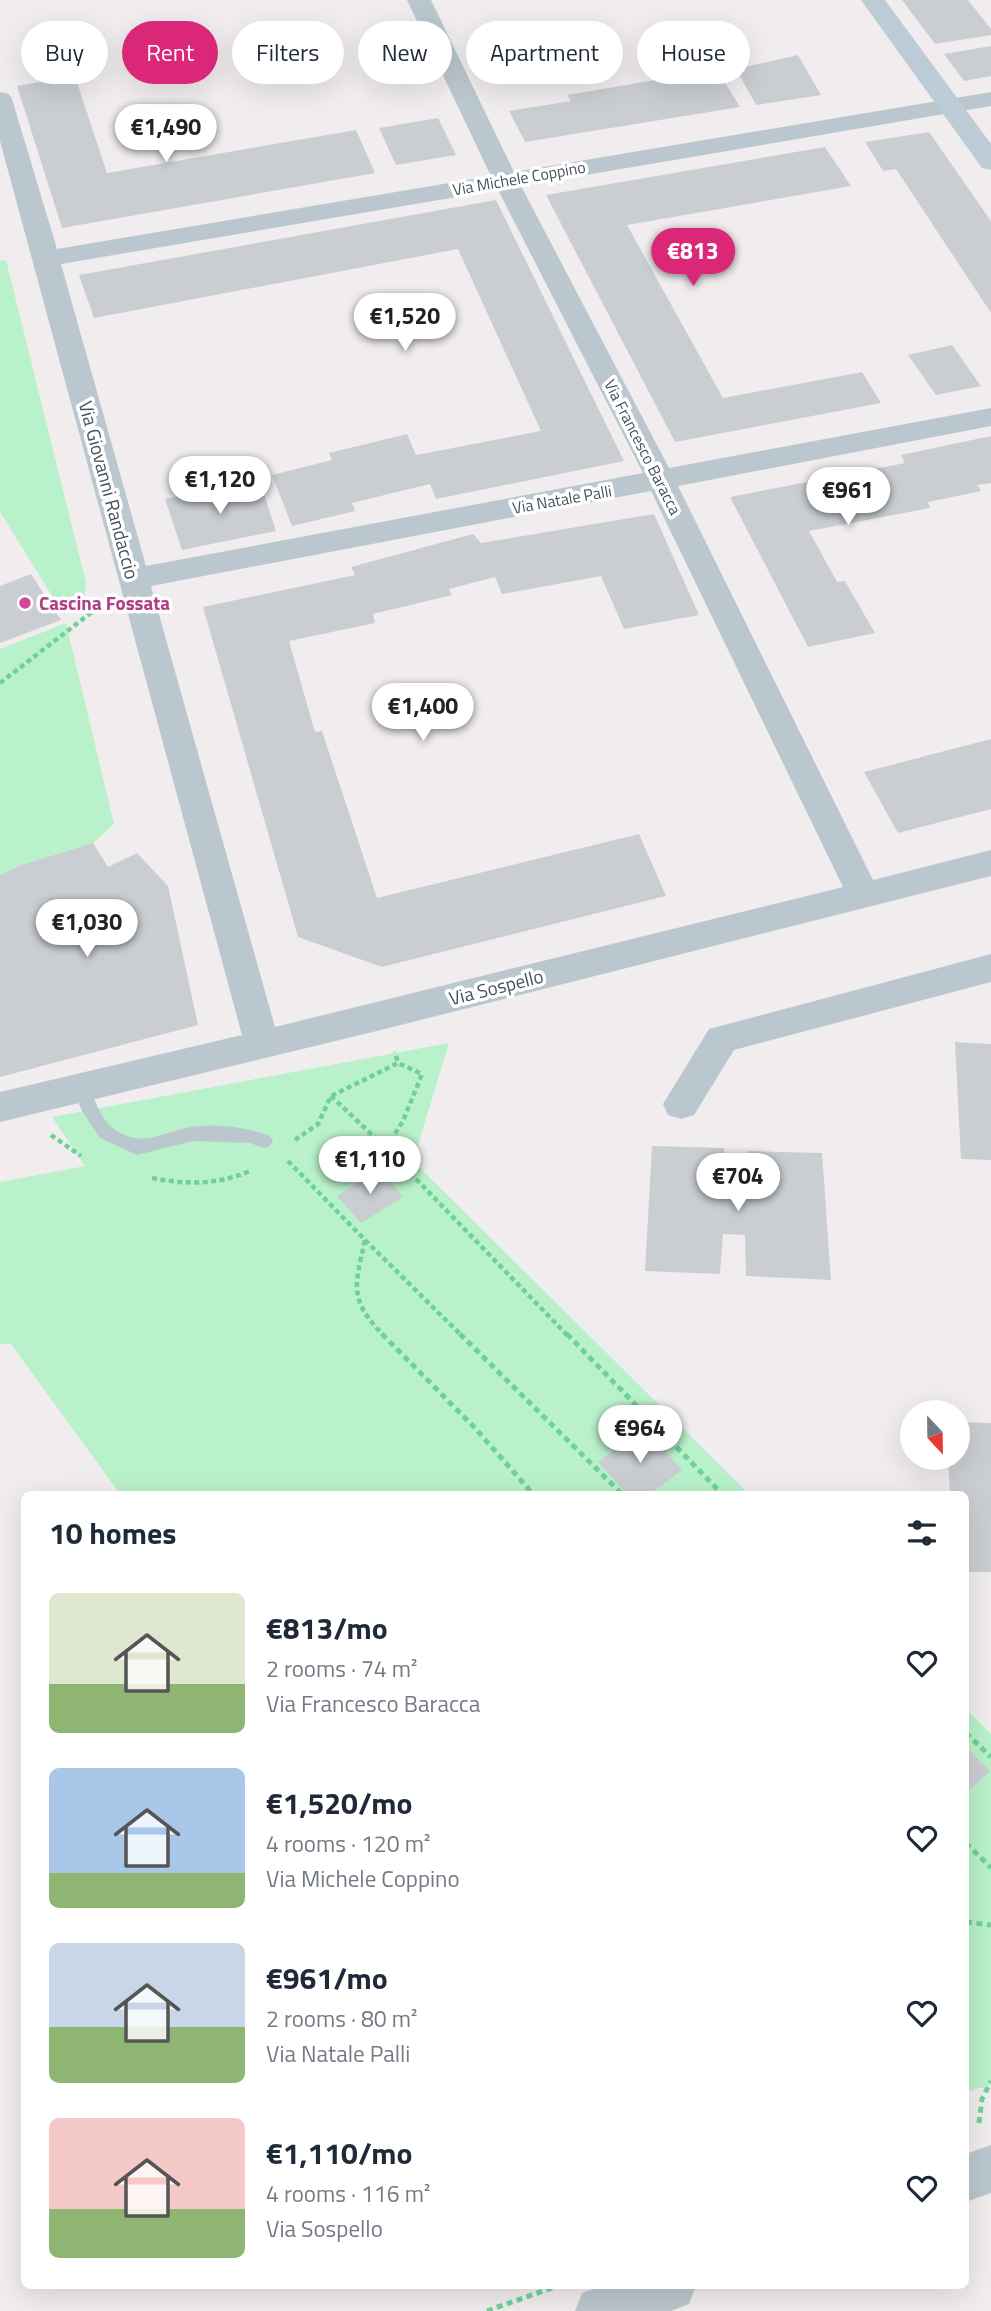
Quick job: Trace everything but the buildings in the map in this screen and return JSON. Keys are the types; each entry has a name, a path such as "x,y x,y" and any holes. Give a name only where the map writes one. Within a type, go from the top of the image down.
{"street":[{"name":"Via Francesco Baracca","path":"419,0 505,180 662,481 864,895"},
{"path":"873,0 991,162"},
{"name":"Via Giovanni Randaccio","path":"0,99 47,258 262,1044"},
{"name":"Via Michele Coppino","path":"47,258 991,99"},
{"name":"Via Natale Palli","path":"134,583 991,417"},
{"name":"Via Sospello","path":"0,1107 385,1015 991,863"},
{"path":"681,1104 722,1039 991,968"},
{"path":"969,2177 991,2169"},
{"path":"600,2311 662,2289"}],"lane":[{"path":"81,1088 88,1106 106,1133 137,1147 193,1134 251,1136 264,1141"}],"path":[{"path":"0,683 89,612 134,583"},
{"path":"385,1015 398,1063"},
{"path":"288,1144 318,1124 331,1096 398,1063"},
{"path":"386,1148 403,1121 422,1074 398,1063"},
{"path":"331,1096 386,1148 720,1491"},
{"path":"286,1159 619,1491"},
{"path":"365,1240 361,1263 353,1282 357,1306 475,1428 530,1491"},
{"path":"969,1736 991,1758"},
{"path":"969,1846 991,1868"},
{"path":"969,1922 991,1924"},
{"path":"486,2311 549,2289"}],"green space":[{"path":"6,260 86,583 84,600 64,615 0,512 0,261"},
{"path":"66,623 114,824 93,843 21,865 0,875 0,649"},
{"path":"449,1043 413,1161 746,1491 118,1491 11,1344 0,1344 0,1182 85,1166 52,1117"},
{"path":"969,1712 991,1734 991,2085 969,2091"}],"place":[{"name":"Cascina Fossata","path":"25,603"}]}
